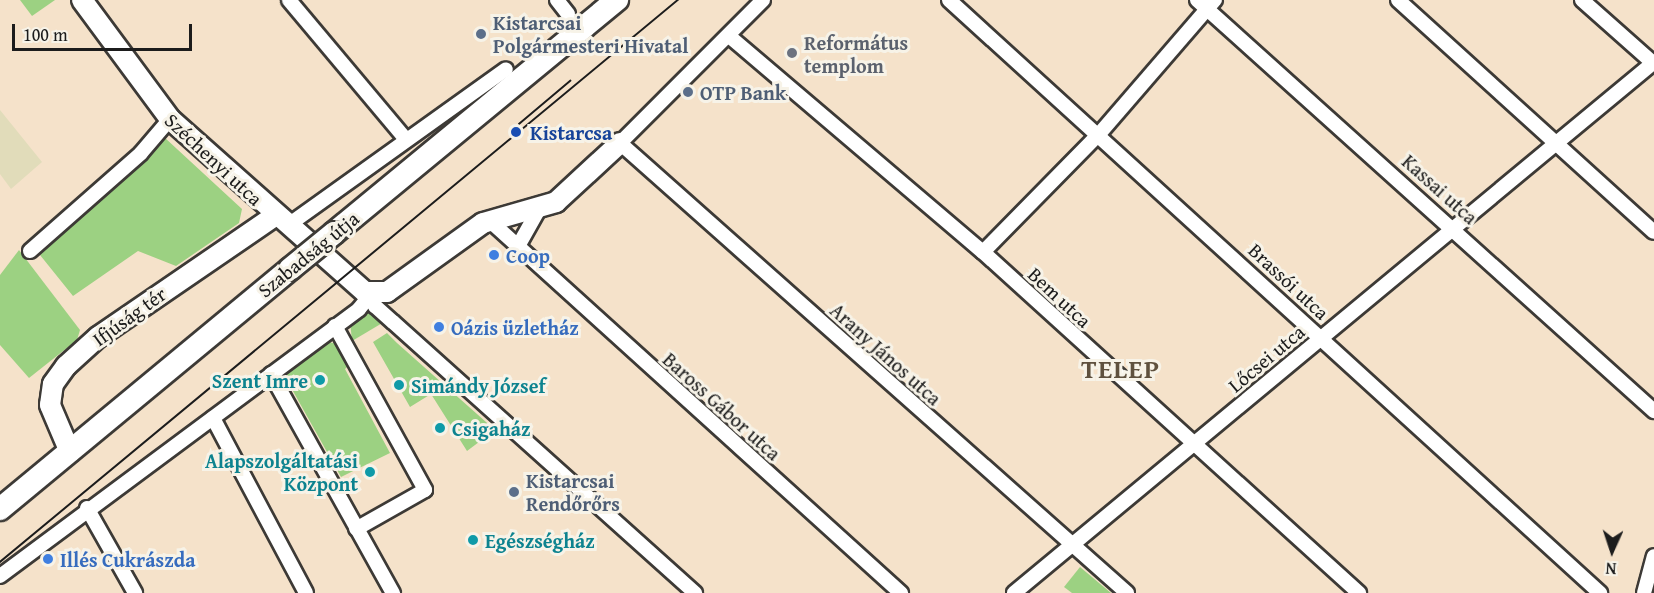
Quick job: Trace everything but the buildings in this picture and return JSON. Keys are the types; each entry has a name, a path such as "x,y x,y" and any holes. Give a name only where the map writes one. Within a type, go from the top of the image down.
{"main road":[{"name":"Széchenyi utca","path":"82,0 170,119 281,221 371,294"},
{"name":"Szabadság útja","path":"0,509 617,0"},
{"path":"371,294 395,287 489,220 539,209 556,202 620,143"},
{"name":"Ifjúság tér","path":"70,452 50,405 53,384 66,366 98,337 281,221"}],"street":[{"path":"289,0 405,138"},
{"path":"557,0 568,14"},
{"path":"620,143 763,0"},
{"name":"Brassói utca","path":"949,0 1100,132 1600,593"},
{"path":"1398,0 1654,232"},
{"path":"1582,0 1653,63"},
{"path":"982,252 1100,132 1206,3"},
{"name":"Kassai utca","path":"1206,3 1456,228 1654,411"},
{"name":"Bem utca","path":"729,36 982,252 1192,445 1359,593"},
{"name":"Lőcsei utca","path":"1014,593 1653,63"},
{"path":"281,221 506,69"},
{"path":"30,251 141,153 170,119"},
{"name":"Arany János utca","path":"620,143 1126,593"},
{"path":"517,248 539,209"},
{"name":"Baross Gábor utca","path":"489,220 517,248 901,593"},
{"path":"0,576 87,508 213,418 335,326 371,294 381,311 695,593"},
{"path":"335,326 426,490 356,529"},
{"path":"271,374 393,593"},
{"path":"213,418 306,593"},
{"path":"87,508 135,593"},
{"path":"1644,593 1654,556"}],"shaded area":[{"path":"0,110 42,162 11,189 0,174"}],"green space":[{"path":"20,0 55,0 32,16"},
{"path":"164,137 242,209 239,223 176,266 138,251 73,296 40,255 47,239"},
{"path":"19,250 80,330 77,340 29,378 0,345 0,275"},
{"path":"366,309 384,322 352,341 350,321"},
{"path":"387,333 495,430 467,451 431,394 410,407 373,342"},
{"path":"325,341 341,345 350,364 345,369 390,453 341,477 284,375"},
{"path":"1080,567 1111,593 1072,593 1064,587"}],"tram line":[{"path":"0,562 678,0"},
{"path":"519,124 570,81"}],"place":[{"name":"Kistarcsai Polgármesteri Hivatal","path":"481,34"},
{"name":"Református templom","path":"792,53"},
{"name":"OTP Bank","path":"688,92"},
{"name":"Kistarcsa","path":"516,132"},
{"name":"Coop","path":"494,255"},
{"name":"Oázis üzletház","path":"439,327"},
{"name":"Szent Imre","path":"320,380"},
{"name":"Simándy József","path":"399,385"},
{"name":"Csigaház","path":"440,428"},
{"name":"Alapszolgáltatási Központ","path":"370,472"},
{"name":"Kistarcsai Rendőrőrs","path":"514,492"},
{"name":"Egészségház","path":"473,540"},
{"name":"Illés Cukrászda","path":"48,559"}],"district":[{"name":"TELEP","path":"1121,369"}]}
